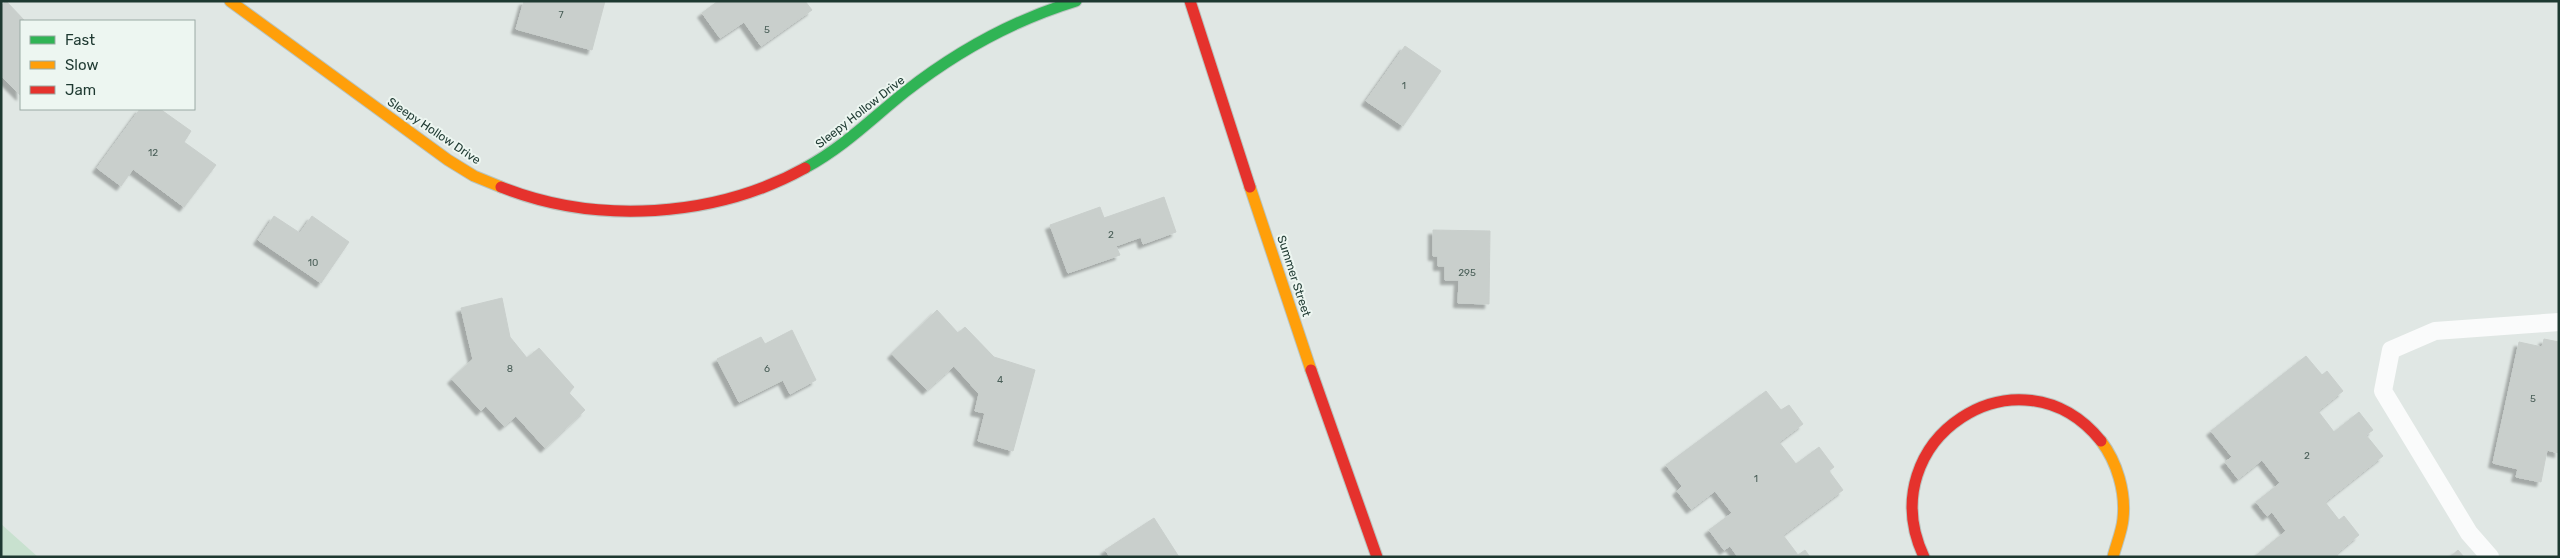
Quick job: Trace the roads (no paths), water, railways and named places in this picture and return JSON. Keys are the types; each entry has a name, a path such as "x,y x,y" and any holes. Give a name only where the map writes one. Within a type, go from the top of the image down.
{"street":[{"name":"Sleepy Hollow Drive","path":"230,1 377,109 473,176 543,202 599,210 648,212 702,205 765,188 832,154 907,91 989,37 1063,4 1076,1"},
{"name":"Summer Street","path":"1190,1 1300,340 1378,557"},
{"path":"1924,557 1918,546 1912,521 1912,495 1918,469 1930,446 1948,426 1970,411 1994,402 2020,399 2046,403 2066,410 2090,428 2113,456 2121,476 2125,497 2125,519 2120,540 2113,557"}],"lane":[{"path":"2490,557 2469,533 2383,391 2391,350 2435,331 2559,322"}]}
